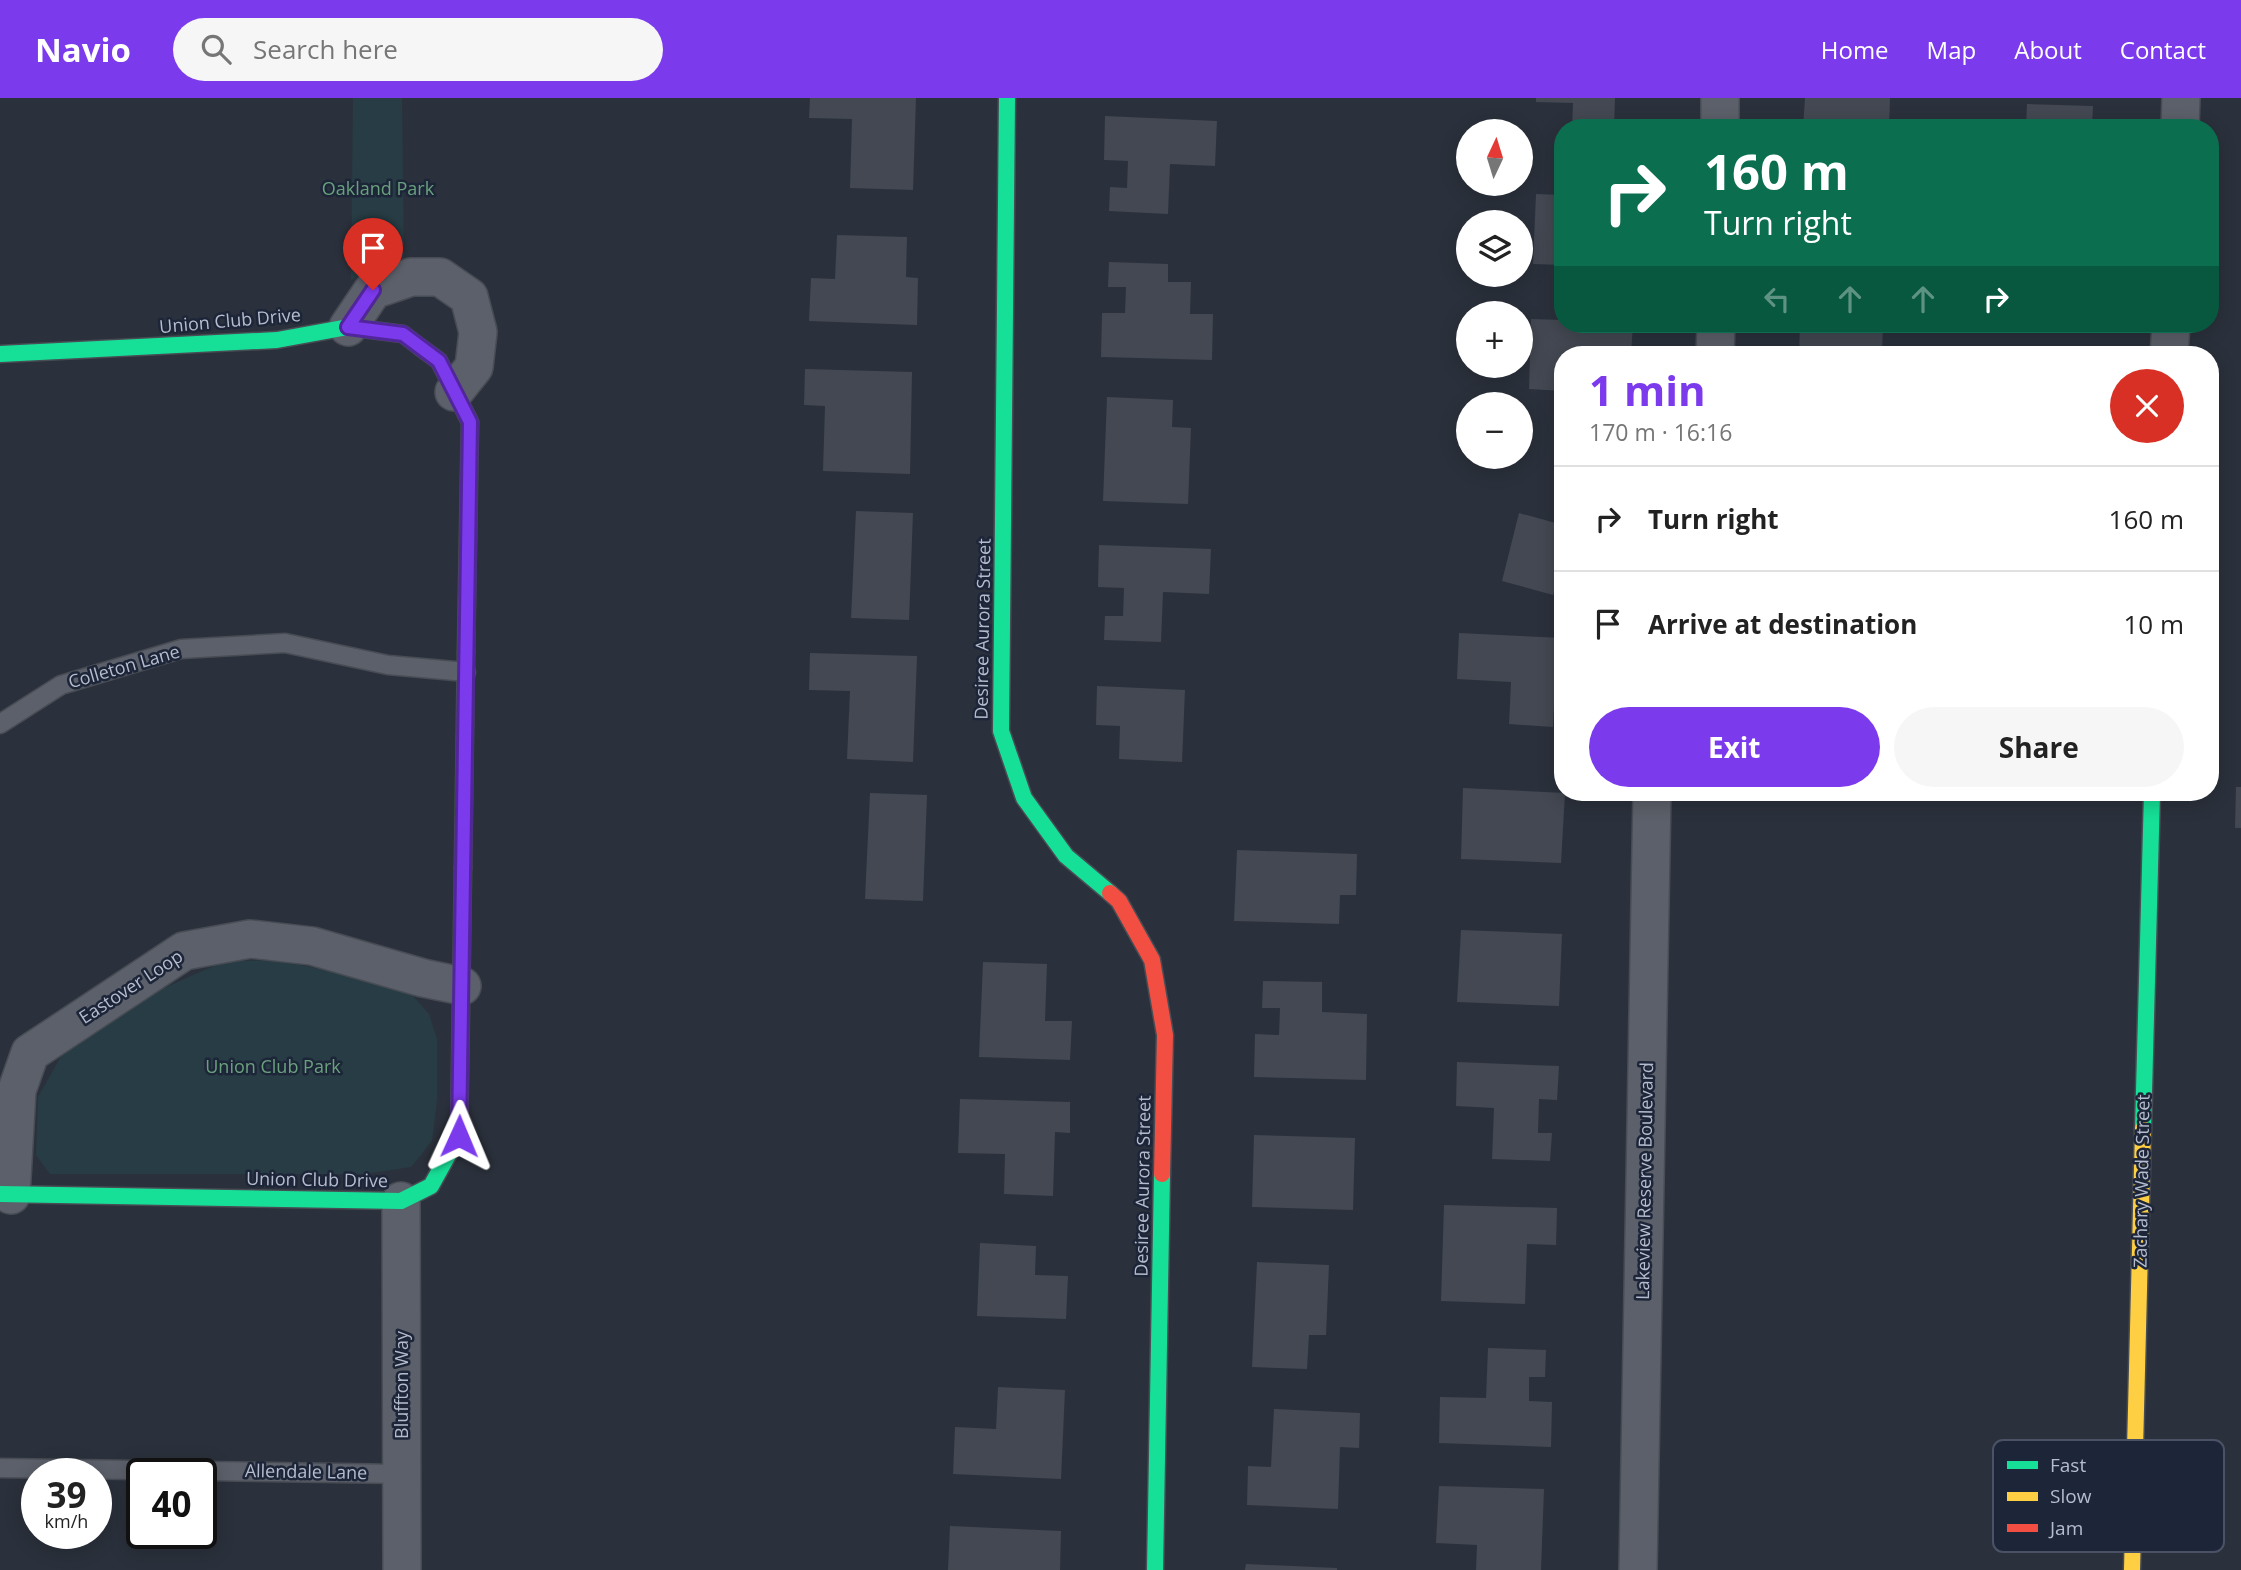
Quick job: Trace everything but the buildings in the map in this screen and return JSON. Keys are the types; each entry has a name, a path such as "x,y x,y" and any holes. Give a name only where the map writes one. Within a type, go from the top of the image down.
{"street":[{"name":"Desiree Aurora Street","path":"1007,98 1001,732 1024,798 1066,856 1119,901 1152,960 1165,1035 1155,1570"},
{"path":"1720,98 1720,119"},
{"path":"2180,119 2181,98"},
{"path":"348,327 373,290 411,277 440,277 469,297 478,332 474,367 454,392"},
{"name":"Union Club Drive","path":"0,355 277,340 348,327 403,334 439,361 470,422 459,1136 431,1186 401,1200 6,1195"},
{"name":"Lakeview Reserve Boulevard","path":"1639,1570 1652,801"},
{"name":"Zachary Wade Street","path":"2135,1440 2152,801"},
{"name":"Eastover Loop","path":"6,1195 17,1090 30,1053 184,951 250,939 312,946 423,978 462,986"},
{"name":"Bluffton Way","path":"401,1200 402,1570"},
{"name":"Zachary Wade Street","path":"2132,1552 2132,1570"}],"lane":[{"name":"Colleton Lane","path":"0,724 61,685 181,649 285,643 388,665 466,672"},
{"name":"Allendale Lane","path":"0,1468 403,1474"}],"green space":[{"name":"Oakland Park","path":"353,98 402,98 404,258 351,280"},
{"name":"Union Club Park","path":"278,960 406,988 429,1014 437,1039 437,1100 432,1141 411,1167 366,1174 50,1174 36,1155 38,1097 63,1053 153,993 191,976 226,961"}],"traffic: fast":[{"path":"1007,98 1001,731 1024,798 1066,856 1110,893"},
{"path":"0,354 277,340 348,327 403,334 420,347"},
{"path":"2143,1129 2152,801"},
{"path":"0,1194 401,1201 431,1186 452,1148"},
{"path":"1155,1570 1162,1174"}],"traffic: slow":[{"path":"420,347 439,361 470,422 466,653"},
{"path":"452,1148 459,1136 463,868"},
{"path":"2135,1440 2143,1129"},
{"path":"2132,1552 2132,1570"}],"traffic: jam":[{"path":"463,868 466,653"},
{"path":"1110,893 1119,901 1152,960 1165,1035 1162,1174"}],"route":[{"path":"373,290 348,327 403,334 439,361 470,422 459,1136"}]}
